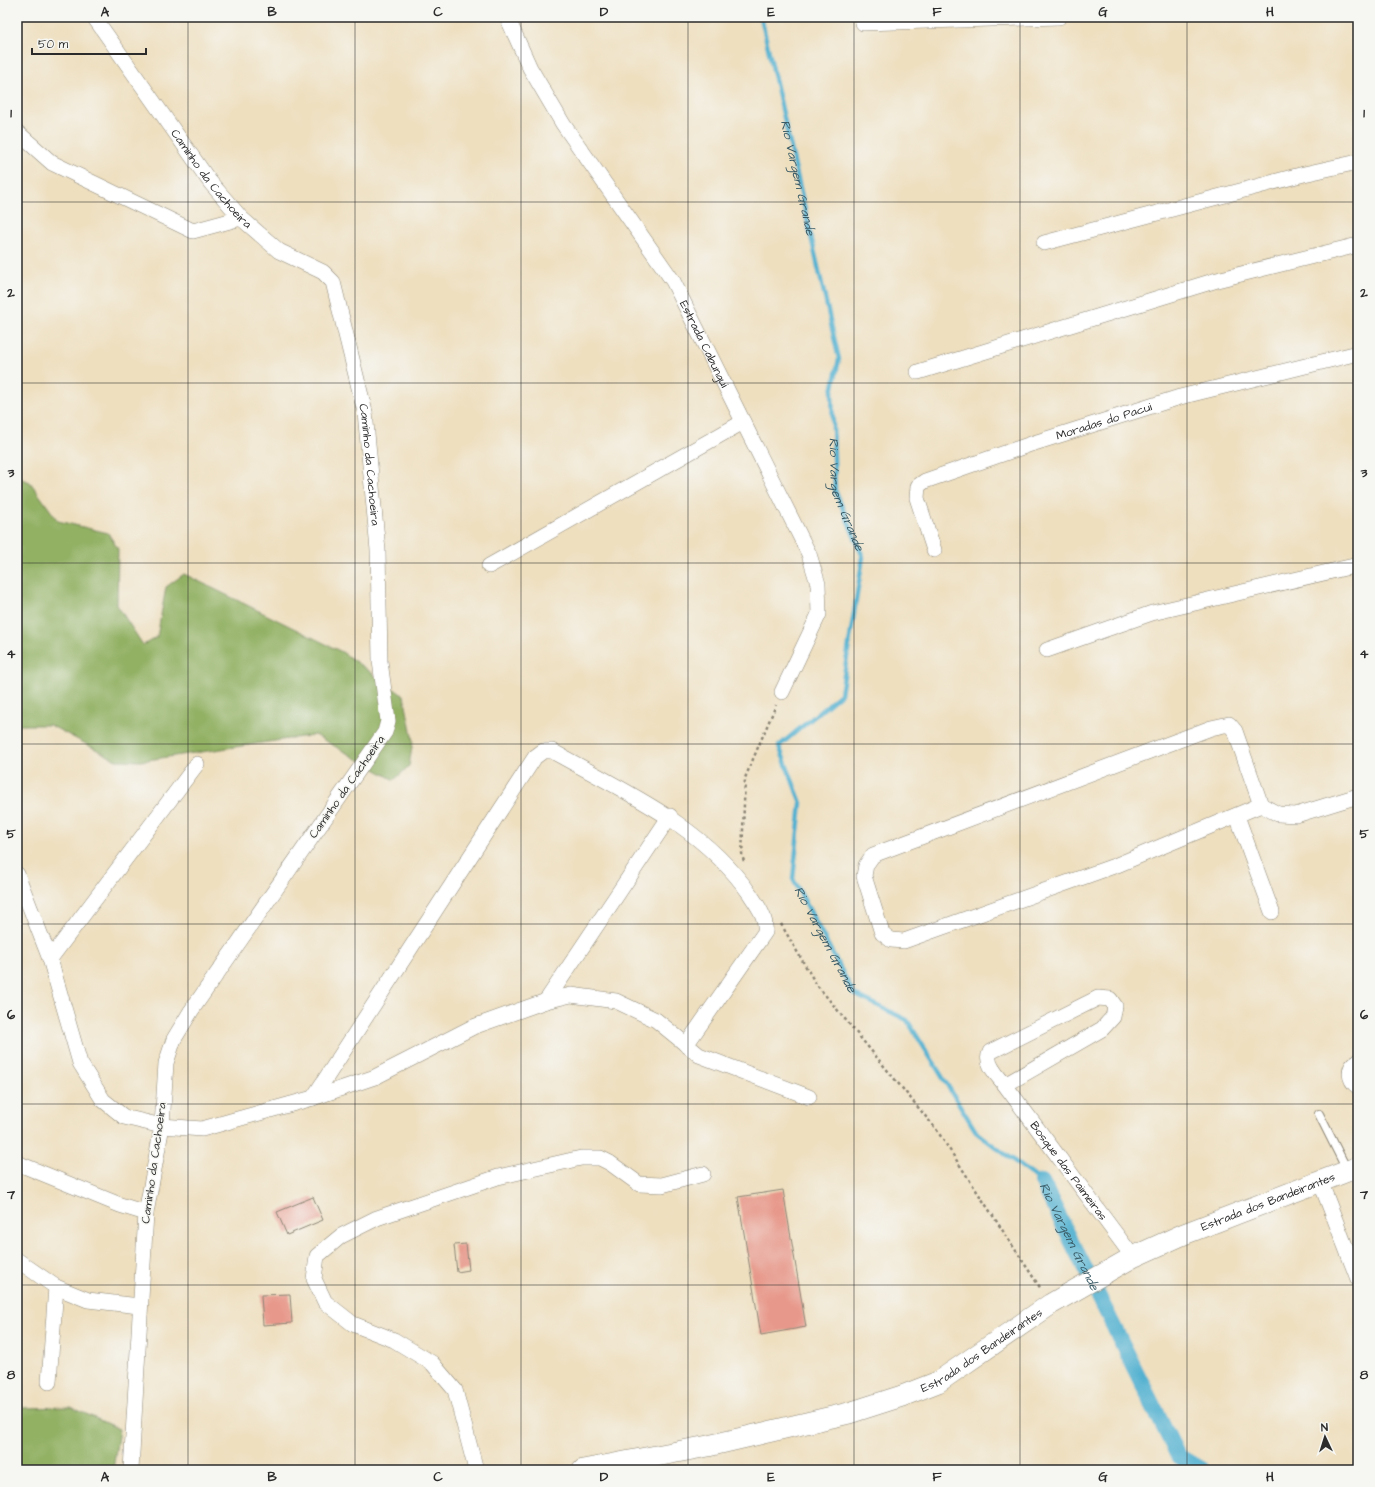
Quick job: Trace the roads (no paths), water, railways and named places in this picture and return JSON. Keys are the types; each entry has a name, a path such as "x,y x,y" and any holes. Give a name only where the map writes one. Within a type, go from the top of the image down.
{"main road":[{"name":"Estrada dos Bandeirantes","path":"583,1470 708,1446 849,1413 902,1396 938,1382 1056,1301 1133,1257 1184,1234 1353,1169"}],"street":[{"name":"Caminho da Cachoeira","path":"94,17 210,182 241,218 279,250 323,272 333,282 365,412 378,550 380,661 388,721 385,732 190,1011 174,1039 166,1063 162,1126 146,1213 139,1306 131,1470"},
{"name":"Estrada Cabungui","path":"507,17 530,68 563,124 673,281 809,554 818,584 819,614 782,692"},
{"path":"863,23 1059,17"},
{"path":"17,132 52,163 193,231 241,218"},
{"path":"1044,243 1304,174 1358,162"},
{"path":"918,372 1218,280 1358,245"},
{"name":"Moradas do Pacui","path":"934,550 917,498 918,486 925,481 1031,444 1180,397 1358,353"},
{"path":"489,566 743,422"},
{"path":"1047,650 1152,613 1358,565"},
{"path":"1261,805 1117,866 904,941 891,940 882,933 864,876 866,865 873,855 1211,728 1229,724 1235,731 1261,805 1278,814 1296,815 1358,796"},
{"path":"313,1098 535,757 543,751 552,751 670,816 710,849 742,884 767,922 765,932 686,1045"},
{"path":"50,959 197,764"},
{"path":"546,1001 670,816"},
{"path":"1237,816 1272,912"},
{"path":"17,874 50,959 80,1064 103,1100 124,1117 162,1126 202,1129 313,1098 375,1077 473,1027 546,1001 571,995 616,1001 656,1020 699,1054 809,1097"},
{"name":"Bosque das Paimeiras","path":"1005,1085 1102,1029 1113,1018 1115,1006 1110,999 1098,998 990,1052 988,1062 1005,1085 1133,1257"},
{"path":"1358,1061 1352,1065 1350,1074 1353,1083 1358,1087"},
{"path":"476,1470 455,1390 432,1363 394,1340 353,1324 326,1302 314,1279 317,1256 341,1236 377,1218 498,1177 581,1158 600,1158 610,1163 639,1184 662,1185 703,1174"},
{"path":"17,1163 146,1213"},
{"path":"1320,1181 1358,1279"},
{"path":"17,1260 56,1287 88,1300 139,1306"},
{"path":"48,1382 56,1287"}],"lane":[{"path":"1320,1114 1353,1169"}],"waterway":[{"name":"Rio Vargem Grande","path":"761,17 839,359 832,392 835,490 863,557 841,694 779,746 801,803 793,879 854,994 907,1020 977,1133 1042,1182"},
{"name":"Rio Vargem Grande","path":"1042,1182 1178,1456 1202,1470"}]}
